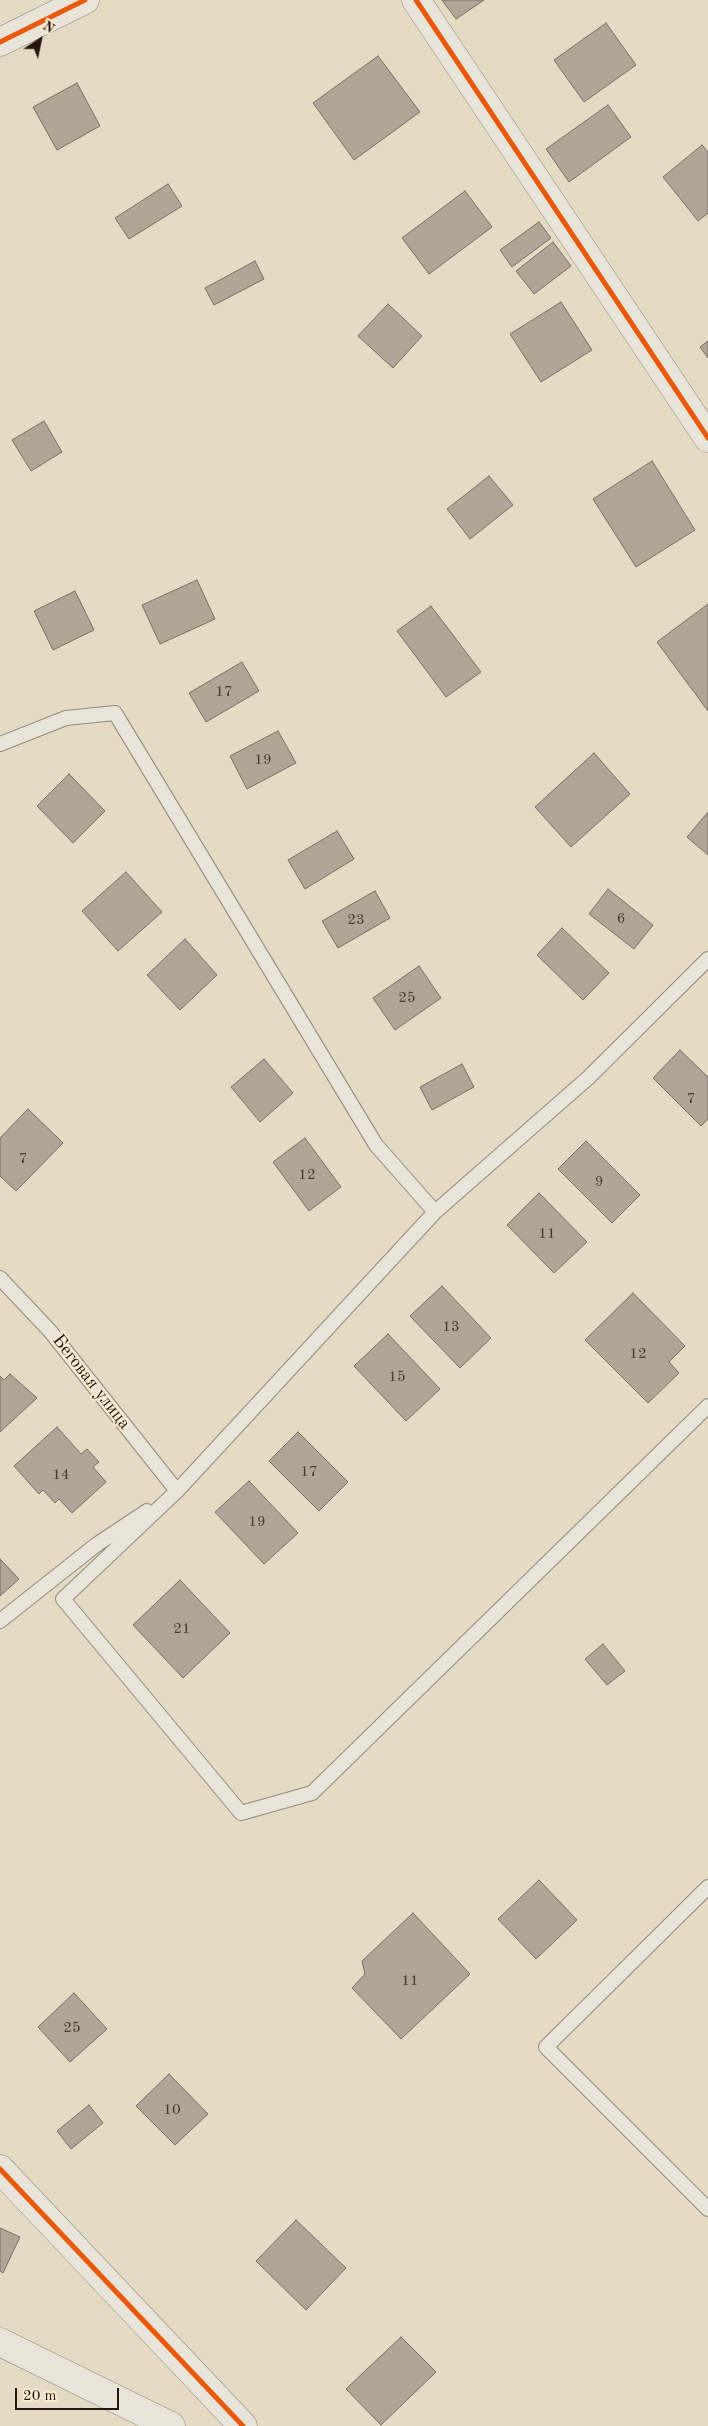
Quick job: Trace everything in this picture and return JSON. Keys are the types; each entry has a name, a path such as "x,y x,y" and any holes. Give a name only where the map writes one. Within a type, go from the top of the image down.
{"street":[{"path":"0,42 85,0"},
{"path":"416,0 708,438"},
{"path":"0,2169 243,2426"},
{"path":"0,2342 171,2426"}],"lane":[{"path":"0,744 66,718 115,713 376,1145 436,1212"},
{"path":"708,959 588,1078 436,1212 177,1491 63,1600 240,1813 312,1793 708,1406"},
{"name":"Беговая улица","path":"0,1278 50,1331 177,1491"},
{"path":"0,1621 96,1545 177,1491"},
{"path":"708,1887 546,2046 708,2209"}],"building":[{"path":"442,0 484,0 456,19"},
{"path":"606,23 636,65 584,102 554,60"},
{"path":"378,56 420,112 354,160 313,103"},
{"path":"77,83 100,126 57,150 33,107"},
{"path":"608,105 631,137 569,182 546,149"},
{"path":"702,145 708,152 708,213 698,221 663,177"},
{"path":"168,184 182,206 129,239 115,218"},
{"path":"465,191 492,227 429,274 402,238"},
{"path":"539,222 551,238 512,267 500,250"},
{"path":"553,242 571,266 534,294 516,271"},
{"path":"255,261 264,279 214,305 205,288"},
{"path":"561,302 592,350 541,382 510,334"},
{"path":"388,304 422,336 393,368 358,336"},
{"path":"708,341 708,358 700,347"},
{"path":"44,421 62,452 31,471 12,440"},
{"path":"652,461 695,530 636,567 593,499"},
{"path":"489,476 513,505 470,539 447,509"},
{"path":"197,580 215,619 160,644 142,605"},
{"path":"75,591 94,630 53,650 34,611"},
{"path":"708,604 708,711 657,642"},
{"path":"431,606 481,672 446,697 397,631"},
{"path":"242,662 259,691 206,722 189,693"},
{"path":"278,731 296,763 247,789 230,756"},
{"path":"594,753 630,794 571,847 535,807"},
{"path":"69,774 105,811 73,843 37,806"},
{"path":"708,812 708,855 687,837"},
{"path":"337,831 354,859 305,889 288,860"},
{"path":"126,872 162,912 118,951 82,911"},
{"path":"608,889 653,925 634,949 589,914"},
{"path":"375,891 390,918 338,948 322,921"},
{"path":"562,928 609,973 583,1000 537,955"},
{"path":"185,939 217,975 180,1010 147,975"},
{"path":"419,966 441,998 395,1030 373,998"},
{"path":"680,1050 708,1077 708,1119 701,1126 653,1078"},
{"path":"264,1059 293,1093 260,1122 231,1087"},
{"path":"462,1064 474,1087 432,1110 420,1087"},
{"path":"28,1109 63,1143 16,1191 0,1176 0,1138"},
{"path":"305,1138 341,1187 309,1211 273,1162"},
{"path":"586,1141 640,1195 612,1223 558,1169"},
{"path":"539,1193 587,1242 554,1273 507,1225"},
{"path":"442,1286 491,1338 460,1368 410,1316"},
{"path":"633,1293 685,1346 669,1362 679,1373 648,1403 585,1340"},
{"path":"388,1334 440,1389 406,1421 354,1366"},
{"path":"10,1374 37,1398 0,1432 0,1376 4,1380"},
{"path":"57,1427 81,1454 87,1449 99,1462 93,1467 106,1482 72,1513 59,1499 55,1503 43,1490 39,1494 14,1466"},
{"path":"298,1432 348,1482 319,1511 269,1461"},
{"path":"249,1481 298,1533 264,1564 215,1512"},
{"path":"0,1559 19,1579 0,1596"},
{"path":"180,1580 230,1633 183,1678 133,1625"},
{"path":"603,1644 625,1671 607,1685 585,1659"},
{"path":"539,1880 577,1920 536,1959 498,1919"},
{"path":"413,1913 470,1974 401,2039 352,1988 365,1974 362,1961"},
{"path":"74,1993 107,2029 70,2062 38,2027"},
{"path":"169,2074 208,2114 175,2145 136,2106"},
{"path":"89,2105 103,2123 71,2149 57,2131"},
{"path":"296,2220 346,2268 306,2310 256,2261"},
{"path":"0,2228 20,2237 3,2273 0,2271"},
{"path":"401,2337 436,2372 381,2425 346,2389"}],"cycle path":[{"path":"0,42 85,0"},
{"path":"416,0 708,438"},
{"path":"0,2169 243,2426"}]}
